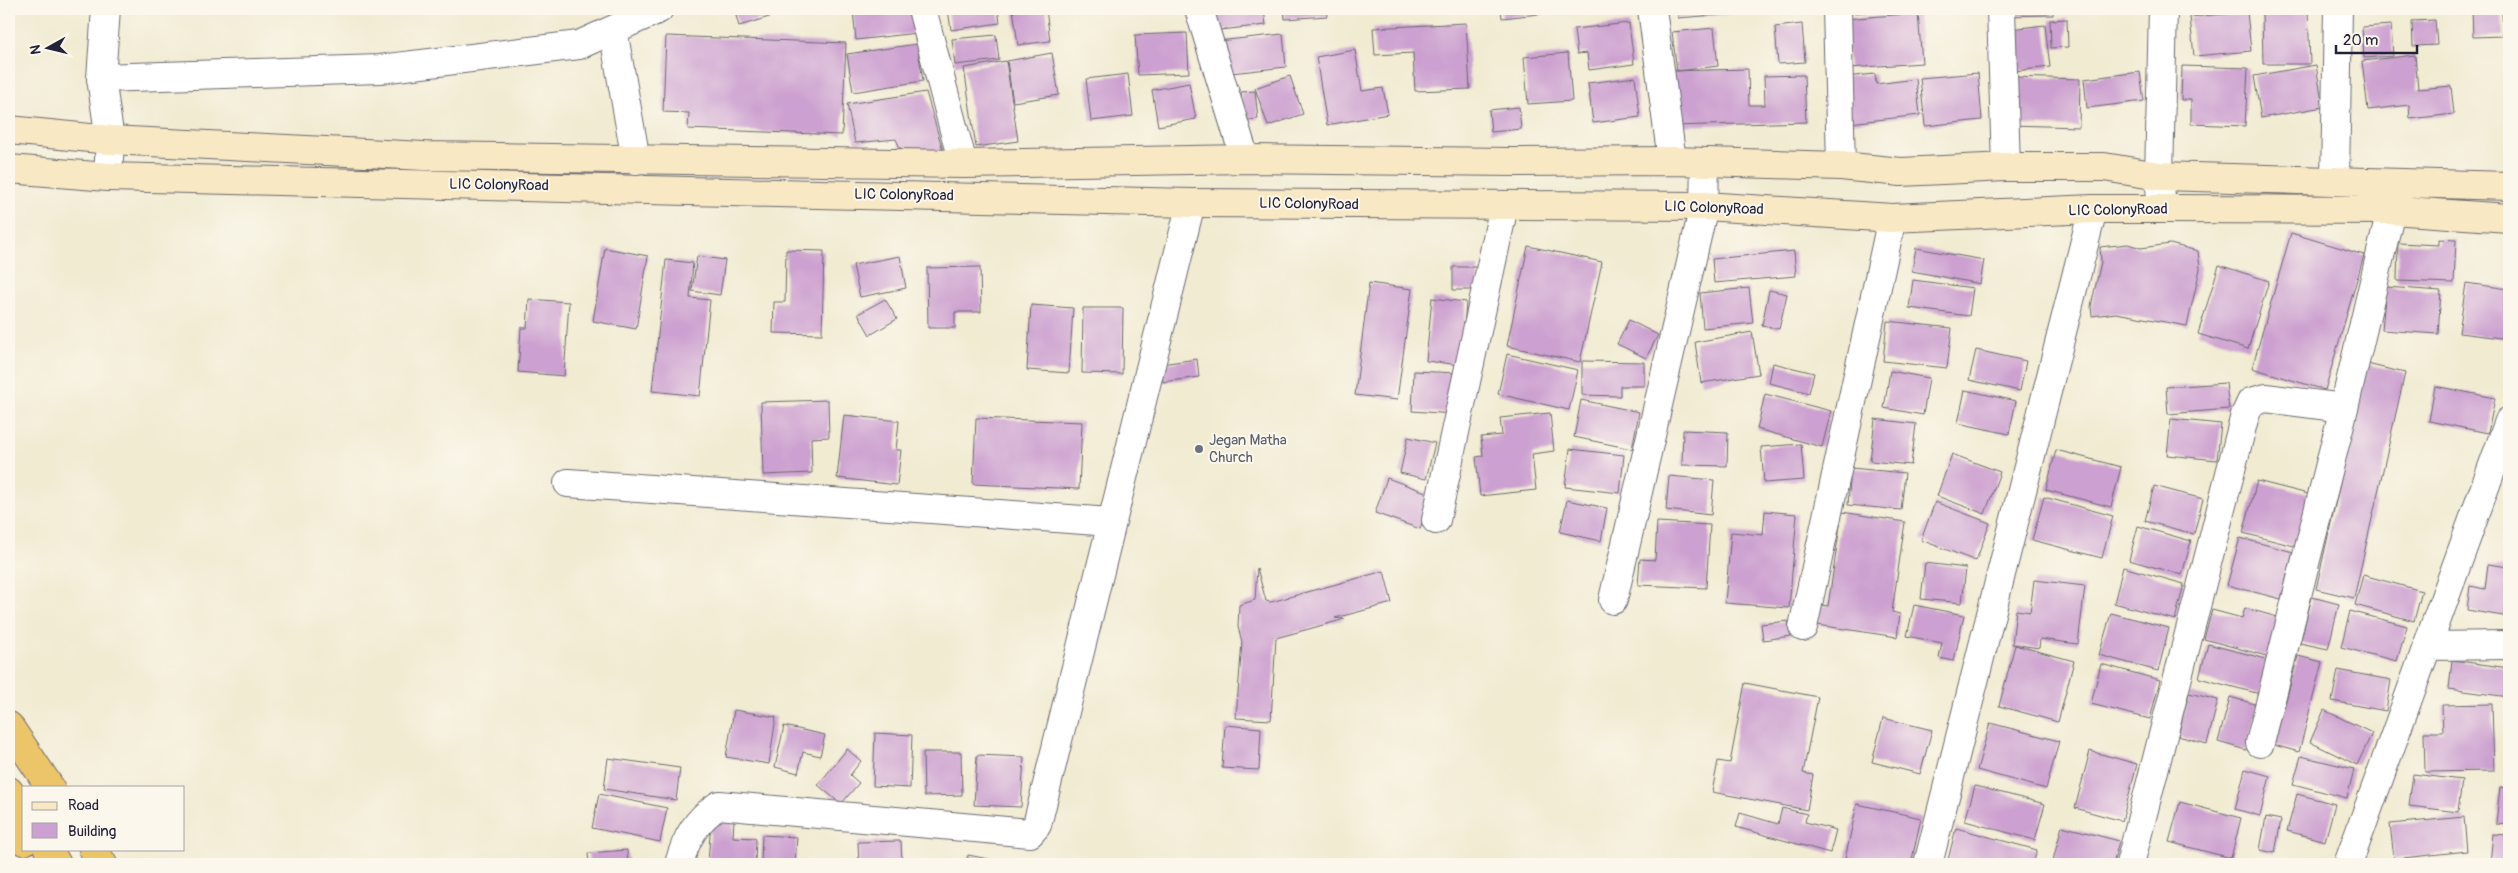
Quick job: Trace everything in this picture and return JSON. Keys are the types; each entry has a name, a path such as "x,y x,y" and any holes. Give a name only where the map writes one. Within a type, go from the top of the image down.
{"highway":[{"path":"9,726 49,786"},
{"path":"9,791 22,810"},
{"path":"9,832 22,840"},
{"path":"94,850 104,864"}],"main road":[{"name":"LIC ColonyRoad","path":"9,130 110,140 424,156 963,164 1245,158 1513,162 1672,161 1841,166 1902,172 2006,166 2104,166 2159,176 2509,186"},
{"name":"LIC ColonyRoad","path":"9,169 108,177 1192,203 1704,206 1892,218 2093,209 2391,210 2509,218"}],"street":[{"path":"106,9 101,78 110,140 108,177"},
{"path":"101,78 380,70 579,45 659,9"},
{"path":"922,9 963,164"},
{"path":"1199,9 1245,158"},
{"path":"1652,9 1672,161"},
{"path":"1837,9 1841,166"},
{"path":"2001,9 2006,166"},
{"path":"2162,209 2159,176 2163,9"},
{"path":"2335,180 2338,9"},
{"path":"613,30 636,160"},
{"path":"1613,600 1704,206 1705,162"},
{"path":"679,864 685,842 703,815 719,805 1030,833 1037,826 1111,522 1192,203"},
{"path":"1436,520 1504,206"},
{"path":"1928,864 2093,209"},
{"path":"2260,743 2344,408 2391,210"},
{"path":"1803,626 1892,218"},
{"path":"2130,864 2248,408 2251,402 2266,398 2344,408"},
{"path":"2348,864 2506,436"},
{"path":"568,484 1111,522"},
{"path":"2428,646 2509,645"}],"building":[{"path":"734,9 796,9 739,26"},
{"path":"914,9 917,33 856,40 853,11"},
{"path":"948,9 998,9 1000,23 951,30"},
{"path":"1013,9 1046,9 1050,41 1018,45"},
{"path":"1209,9 1264,9 1266,25 1211,31"},
{"path":"1284,9 1326,9 1327,16 1285,19"},
{"path":"1501,9 1576,9 1576,10 1502,18"},
{"path":"1589,9 1632,9 1632,12 1589,11"},
{"path":"1678,9 1728,9 1729,14 1678,18"},
{"path":"1852,9 1889,9 1889,10 1853,13"},
{"path":"2004,9 2053,9 2053,15 2004,16"},
{"path":"2201,9 2228,9 2229,10 2201,13"},
{"path":"2472,9 2502,9 2503,36 2473,37"},
{"path":"2308,10 2310,64 2263,64 2262,11"},
{"path":"2247,12 2251,51 2194,56 2190,17"},
{"path":"1918,13 1922,63 1849,68 1845,19"},
{"path":"2067,19 2068,47 2051,48 2050,20"},
{"path":"2435,20 2437,45 2413,46 2412,21"},
{"path":"1466,23 1470,89 1415,91 1413,53 1375,55 1373,28"},
{"path":"1629,23 1634,64 1589,70 1587,53 1577,54 1574,29"},
{"path":"1802,24 1805,62 1778,64 1775,27"},
{"path":"2045,25 2050,67 2015,71 2011,29"},
{"path":"2391,25 2393,56 2364,58 2362,27"},
{"path":"1714,28 1718,66 1677,71 1672,32"},
{"path":"1187,33 1189,73 1138,75 1135,35"},
{"path":"1283,34 1286,67 1222,74 1218,41"},
{"path":"996,35 999,60 955,65 952,39"},
{"path":"666,36 846,43 842,135 688,129 689,113 663,112"},
{"path":"917,44 923,81 853,92 847,54"},
{"path":"1355,50 1362,91 1383,88 1388,114 1327,125 1316,57"},
{"path":"1052,53 1059,95 1013,102 1007,61"},
{"path":"1568,53 1572,101 1528,104 1524,57"},
{"path":"2415,55 2418,89 2451,86 2454,114 2410,119 2409,105 2368,110 2362,61"},
{"path":"1006,61 1018,141 976,147 964,68"},
{"path":"2316,65 2323,107 2261,118 2254,76"},
{"path":"2182,66 2248,68 2245,126 2191,124 2191,100 2181,100"},
{"path":"1748,69 1749,105 1765,105 1764,76 1804,75 1806,122 1674,126 1672,71"},
{"path":"2140,72 2144,101 2087,108 2084,79"},
{"path":"1978,73 1982,120 1925,126 1920,78"},
{"path":"1128,74 1133,116 1091,121 1086,79"},
{"path":"1875,74 1876,84 1916,79 1920,115 1850,123 1845,77"},
{"path":"1290,76 1303,114 1268,126 1255,88"},
{"path":"1635,77 1640,117 1593,123 1588,83"},
{"path":"2011,77 2080,79 2079,127 2010,125"},
{"path":"1189,83 1196,119 1158,126 1152,90"},
{"path":"1255,91 1258,119 1243,121 1241,92"},
{"path":"926,92 945,158 905,160 896,139 855,143 847,104"},
{"path":"1519,107 1521,129 1491,132 1489,110"},
{"path":"2291,233 2364,255 2325,390 2252,368"},
{"path":"2439,239 2456,240 2454,283 2397,281 2398,243 2439,245"},
{"path":"2128,244 2141,248 2170,244 2198,251 2200,269 2187,326 2116,313 2092,316 2091,306 2101,262 2100,247"},
{"path":"1528,246 1602,262 1580,362 1507,346"},
{"path":"605,248 648,256 636,329 593,321"},
{"path":"1916,248 1984,260 1980,284 1912,271"},
{"path":"786,250 824,251 822,334 773,333 774,302 785,302"},
{"path":"1794,251 1796,276 1714,283 1712,259"},
{"path":"697,256 725,260 720,295 692,291"},
{"path":"900,256 906,288 860,297 853,265"},
{"path":"666,260 693,263 690,298 710,300 700,396 652,391"},
{"path":"2219,265 2269,281 2248,349 2198,334"},
{"path":"980,267 981,312 955,312 955,328 928,328 927,268"},
{"path":"1453,267 1478,267 1478,290 1453,290"},
{"path":"1913,280 1973,288 1969,316 1909,308"},
{"path":"1369,283 1412,289 1397,400 1355,395"},
{"path":"2466,283 2509,289 2509,339 2459,333"},
{"path":"2386,287 2441,291 2438,334 2382,330"},
{"path":"1749,288 1753,323 1703,328 1700,293"},
{"path":"1769,290 1787,294 1779,329 1762,325"},
{"path":"1432,298 1466,302 1461,365 1426,361"},
{"path":"529,299 569,302 564,376 518,372 521,328 527,328"},
{"path":"885,299 897,319 870,335 858,314"},
{"path":"1031,305 1073,308 1069,373 1027,370"},
{"path":"1083,308 1123,308 1122,374 1082,373"},
{"path":"1629,320 1658,335 1646,358 1617,344"},
{"path":"1887,321 1952,328 1947,368 1883,361"},
{"path":"1752,332 1759,374 1701,383 1695,342"},
{"path":"1976,350 2026,361 2020,391 1969,380"},
{"path":"1507,354 1578,370 1569,410 1498,394"},
{"path":"1197,359 1199,377 1163,382 1161,364"},
{"path":"1582,361 1644,362 1644,386 1620,386 1620,396 1582,395"},
{"path":"1773,363 1814,373 1809,393 1769,383"},
{"path":"2367,364 2405,373 2354,598 2316,589"},
{"path":"1414,371 1457,373 1454,414 1412,411"},
{"path":"1890,371 1929,378 1923,415 1884,408"},
{"path":"2226,383 2229,409 2168,414 2166,387"},
{"path":"2435,386 2495,398 2488,433 2429,421"},
{"path":"1965,390 2016,401 2009,434 1958,423"},
{"path":"1765,394 1831,411 1822,447 1757,429"},
{"path":"828,400 829,437 811,438 812,473 763,475 761,402"},
{"path":"1581,400 1639,412 1632,449 1574,437"},
{"path":"1550,413 1554,451 1532,454 1536,490 1480,496 1476,457 1483,456 1481,437 1502,435 1500,418"},
{"path":"844,415 899,421 896,450 901,450 897,485 837,478"},
{"path":"976,418 1082,422 1079,489 973,484"},
{"path":"1875,419 1916,424 1911,465 1870,461"},
{"path":"2171,419 2221,424 2217,460 2167,455"},
{"path":"1683,430 1728,432 1727,466 1682,465"},
{"path":"1408,437 1435,443 1426,479 1400,473"},
{"path":"1801,444 1804,480 1764,483 1761,447"},
{"path":"1570,449 1624,455 1620,493 1565,487"},
{"path":"2056,450 2121,467 2111,507 2046,490"},
{"path":"1952,454 2000,472 1985,514 1937,496"},
{"path":"1851,468 1905,473 1901,510 1848,505"},
{"path":"1669,476 1714,480 1711,515 1666,510"},
{"path":"1387,478 1431,494 1420,529 1375,513"},
{"path":"2257,481 2312,495 2298,547 2243,533"},
{"path":"2154,486 2203,499 2194,534 2145,521"},
{"path":"2507,496 2509,496 2509,531 2507,531"},
{"path":"2044,497 2113,516 2102,558 2032,540"},
{"path":"1567,500 1607,508 1601,541 1560,532"},
{"path":"1935,502 1990,523 1976,561 1921,540"},
{"path":"1765,511 1797,514 1789,608 1725,603 1731,532 1763,535"},
{"path":"1842,512 1905,522 1892,612 1900,614 1897,637 1818,625 1821,605 1828,606"},
{"path":"1657,522 1710,525 1706,588 1638,585 1640,559 1655,560"},
{"path":"2138,526 2191,541 2182,575 2129,560"},
{"path":"2240,538 2293,552 2281,599 2227,585"},
{"path":"1925,563 1966,568 1962,603 1921,599"},
{"path":"2488,564 2509,567 2509,617 2467,610 2470,586 2485,589"},
{"path":"2123,567 2184,584 2175,620 2114,603"},
{"path":"1257,568 1266,601 1271,602 1384,571 1392,603 1335,618 1345,619 1276,638 1271,720 1236,718 1242,642 1238,627 1239,605 1255,600"},
{"path":"2363,575 2422,591 2414,621 2355,605"},
{"path":"2034,580 2085,586 2078,644 2040,639 2039,648 2012,644 2016,610 2030,612"},
{"path":"2312,597 2339,604 2328,649 2300,643"},
{"path":"1914,605 1964,615 1954,661 1939,658 1942,643 1907,636"},
{"path":"2245,608 2281,618 2270,657 2204,639 2212,610 2242,618"},
{"path":"2350,611 2407,626 2397,661 2341,647"},
{"path":"2111,613 2169,628 2158,671 2099,655"},
{"path":"1788,621 1791,636 1763,640 1761,624"},
{"path":"2208,644 2270,660 2260,694 2199,678"},
{"path":"2015,645 2074,661 2058,722 1999,706"},
{"path":"2298,656 2322,662 2299,752 2274,745"},
{"path":"2452,660 2509,668 2509,697 2449,689"},
{"path":"2101,664 2160,680 2150,719 2091,704"},
{"path":"2338,670 2391,680 2386,711 2332,701"},
{"path":"1745,683 1818,697 1803,773 1813,775 1807,810 1712,792 1718,761 1730,763"},
{"path":"2189,693 2218,700 2207,744 2178,736"},
{"path":"2230,697 2258,705 2246,750 2218,742"},
{"path":"2492,704 2494,771 2425,772 2424,732 2443,732 2442,705"},
{"path":"734,710 776,717 769,764 726,757"},
{"path":"2324,710 2372,733 2357,765 2310,742"},
{"path":"1883,718 1932,730 1920,774 1872,762"},
{"path":"1990,723 2059,741 2046,789 1977,770"},
{"path":"1225,725 1261,728 1259,770 1222,768"},
{"path":"784,726 825,735 820,756 803,752 798,773 775,767"},
{"path":"875,733 912,735 910,788 873,786"},
{"path":"847,749 861,761 850,775 859,783 841,804 818,785"},
{"path":"2090,751 2137,764 2122,821 2075,808"},
{"path":"923,752 961,752 962,795 924,796"},
{"path":"977,755 1024,757 1021,807 974,805"},
{"path":"2301,756 2354,769 2347,798 2293,784"},
{"path":"608,758 680,768 676,800 604,789"},
{"path":"2245,769 2270,776 2260,816 2235,809"},
{"path":"2413,774 2462,780 2458,812 2409,806"},
{"path":"2508,776 2509,825 2496,824 2500,787 2507,788"},
{"path":"1975,786 2045,804 2035,840 1965,821"},
{"path":"599,794 667,808 660,842 592,828"},
{"path":"2297,794 2335,804 2325,841 2287,831"},
{"path":"2180,802 2241,818 2231,858 2169,842"},
{"path":"1857,804 1921,818 1911,864 1844,864"},
{"path":"1782,808 1807,814 1805,822 1836,830 1830,853 1736,827 1740,813 1778,824"},
{"path":"2266,817 2281,820 2275,853 2260,850"},
{"path":"2464,817 2467,851 2394,859 2390,824"},
{"path":"711,819 734,820 733,837 756,838 755,864 708,864"},
{"path":"2062,826 2119,841 2113,864 2052,864"},
{"path":"1956,828 2037,850 2033,864 1947,864"},
{"path":"2493,834 2509,835 2509,864 2490,863"},
{"path":"762,835 797,837 795,864 761,864"},
{"path":"901,841 902,864 859,864 858,842"},
{"path":"627,850 628,864 589,864 588,853"},
{"path":"968,855 1009,863 1009,864 967,864"}],"place":[{"name":"Jegan Matha Church","path":"1199,449"}]}
